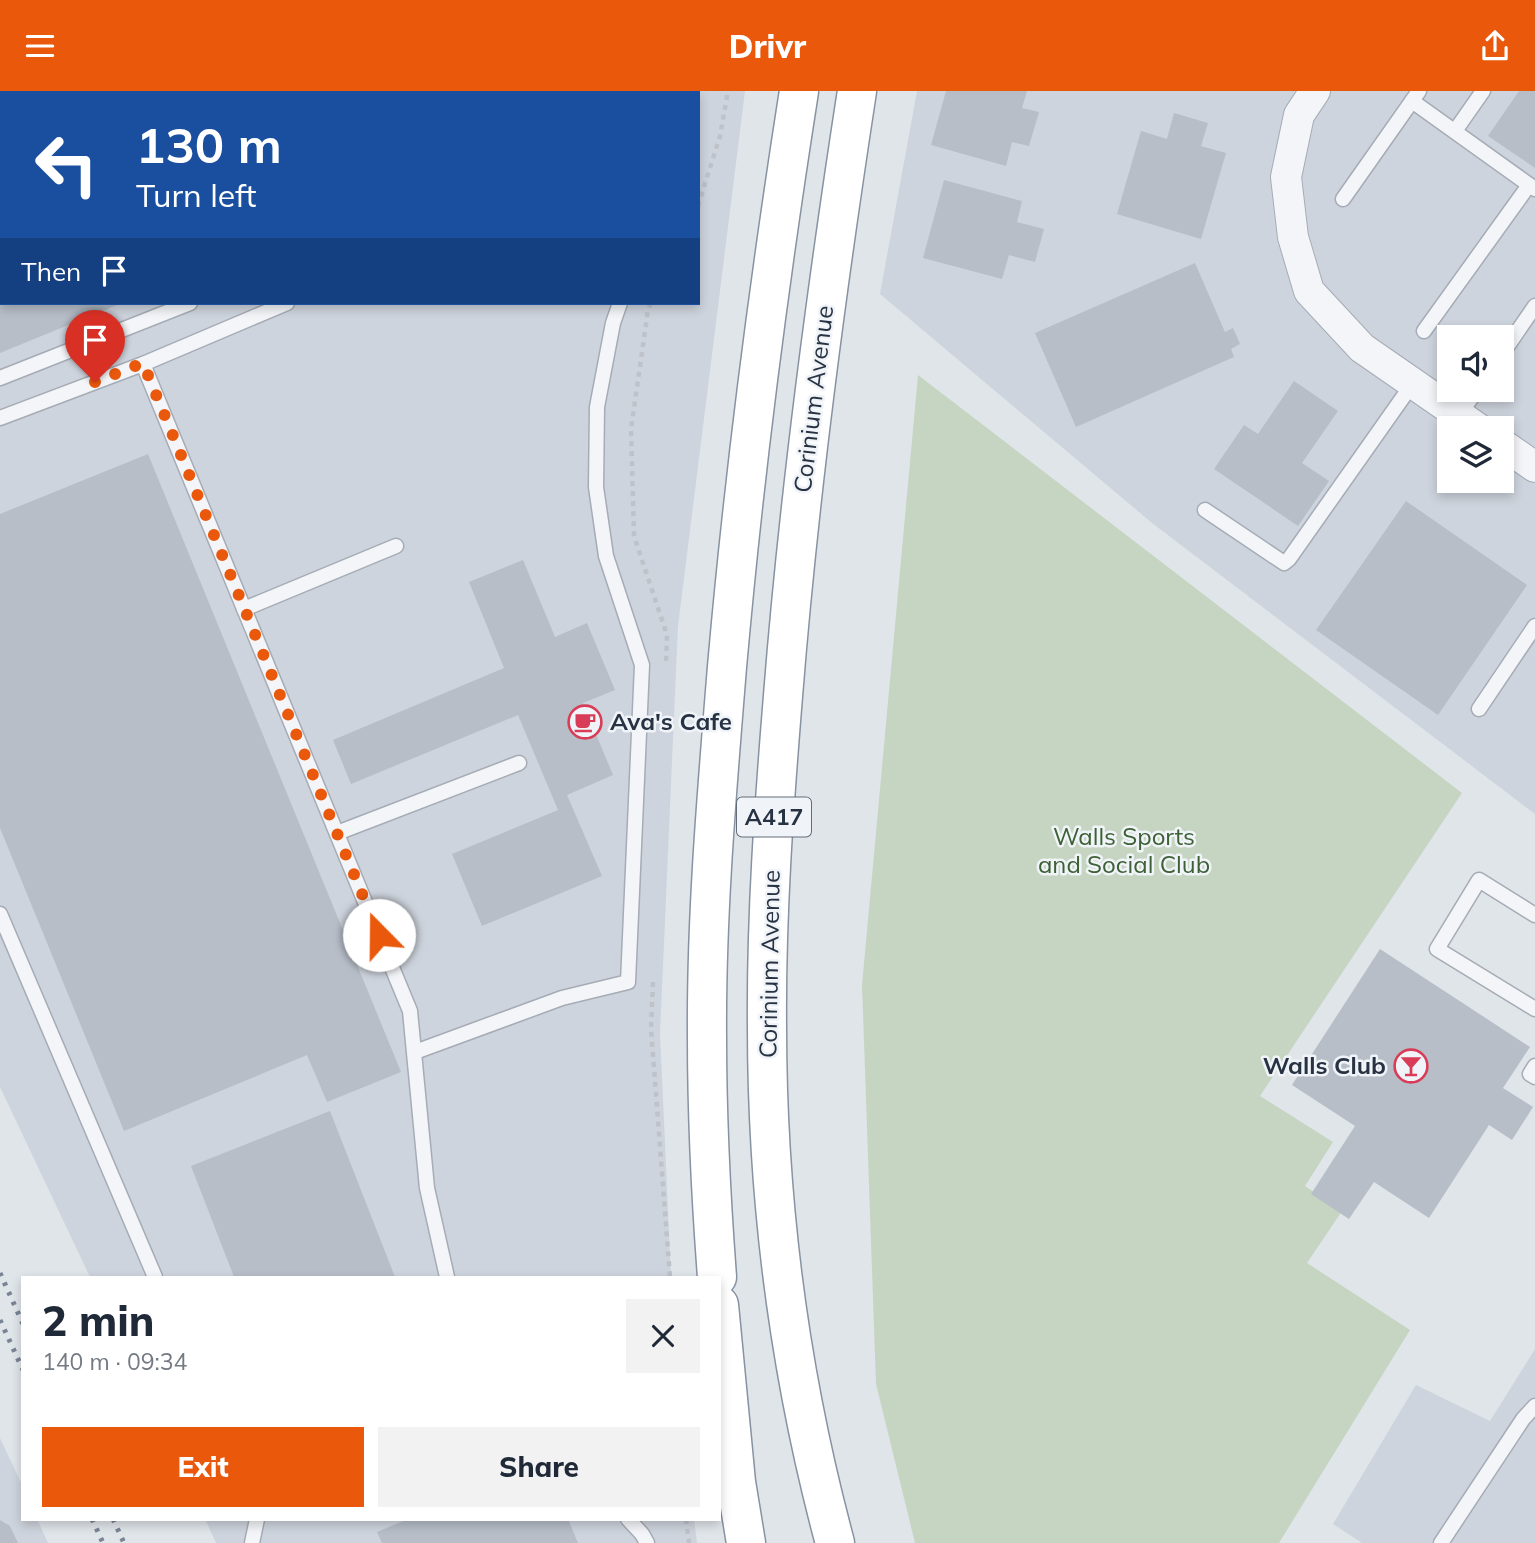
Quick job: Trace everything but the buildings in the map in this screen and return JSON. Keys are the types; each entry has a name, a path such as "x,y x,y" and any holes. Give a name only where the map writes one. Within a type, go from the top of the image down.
{"highway":[{"name":"A417","path":"709,1265 707,1038 710,912 719,765 755,403 799,91"},
{"name":"Corinium Avenue","path":"835,1543 804,1415 791,1329 774,1177 766,1028 769,902 790,600 811,408 858,91"},
{"path":"721,1326 736,1482 746,1543"}],"street":[{"path":"1315,91 1299,115 1286,177 1293,237 1310,291 1362,348 1460,416"},
{"path":"1514,452 1535,467"}],"lane":[{"path":"1455,131 1483,91"},
{"path":"1343,199 1415,96 1455,131 1532,187 1424,331"},
{"path":"0,378 185,305"},
{"path":"0,418 282,305"},
{"path":"415,1052 562,997 628,982 642,666 606,556 596,487 597,407 613,323 619,305"},
{"path":"1514,337 1535,306"},
{"path":"143,363 410,1011 427,1188 447,1276"},
{"path":"1205,510 1284,563 1413,383"},
{"path":"244,609 396,546"},
{"path":"1479,709 1535,626"},
{"path":"337,833 519,763"},
{"path":"1535,915 1479,880 1437,949 1535,1009"},
{"path":"0,914 155,1276"},
{"path":"1535,1066 1530,1074 1535,1077"},
{"path":"1441,1543 1523,1419 1535,1406"},
{"path":"726,1510 736,1543"},
{"path":"252,1543 257,1521"},
{"path":"630,1521 647,1543"}],"path":[{"path":"700,201 720,136 728,91"},
{"path":"686,1521 689,1543"}],"shaded area":[{"path":"700,91 745,91 678,626 660,1033 671,1276 90,1276 0,1087 0,305 700,305"},
{"path":"917,91 1535,91 1535,814 1152,523 880,294"},
{"path":"1535,1349 1535,1543 1362,1543 1333,1524 1416,1385 1490,1421"},
{"path":"0,1438 21,1483 21,1521 38,1521 48,1543 0,1543"},
{"path":"206,1521 694,1521 697,1543 216,1543"}],"green space":[{"name":"Walls Sports and Social Club","path":"918,375 1462,793 1260,1096 1333,1142 1305,1186 1342,1211 1307,1263 1410,1330 1279,1543 915,1543 876,1384 862,985"}],"railway":[{"path":"0,1273 21,1320"},
{"path":"0,1320 21,1366"},
{"path":"93,1521 103,1543"},
{"path":"114,1521 124,1543"}],"place":[{"name":"Ava's Cafe","path":"585,722"},
{"name":"Walls Club","path":"1411,1066"}],"route":[{"path":"95,382 143,363 379,935"}]}
